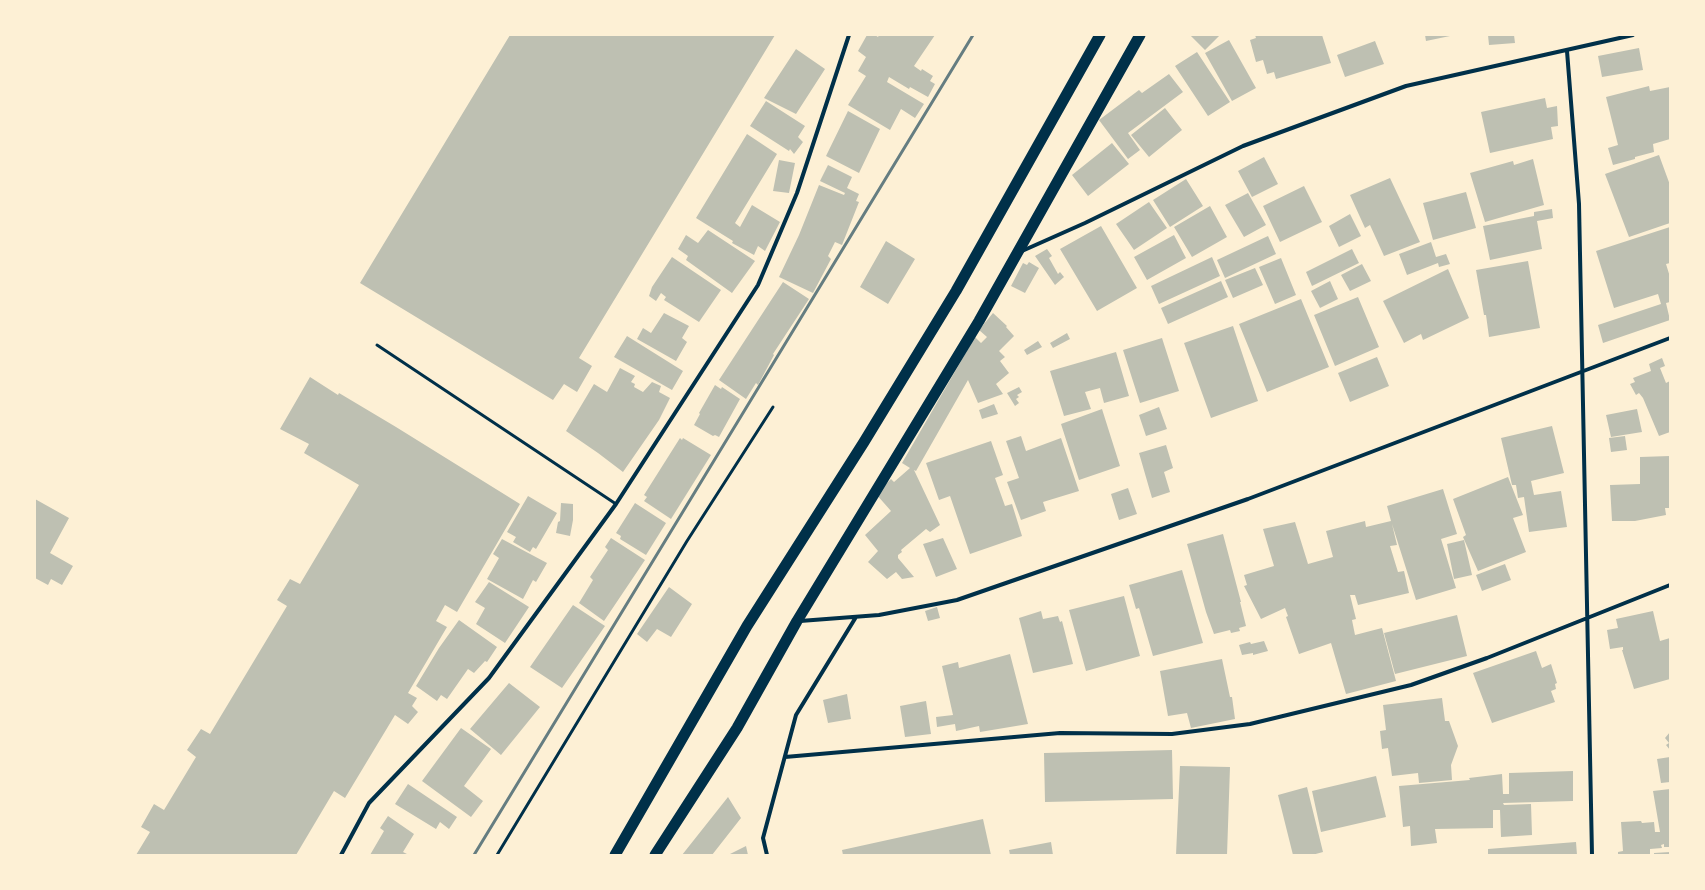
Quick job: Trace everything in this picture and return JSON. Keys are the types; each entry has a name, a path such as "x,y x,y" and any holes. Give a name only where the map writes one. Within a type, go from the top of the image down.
{"highway":[{"path":"615,855 747,626 864,442 956,291 1100,35"},
{"path":"655,855 737,728 797,621 979,321 1140,35"}],"street":[{"path":"341,855 369,803 489,678 616,504 758,285 797,193 849,35"},
{"path":"1016,254 1085,223 1243,146 1398,88 1634,35"},
{"path":"1567,51 1579,204 1592,855"},
{"path":"797,621 879,615 958,600 1248,499 1582,373 1670,338"},
{"path":"785,757 1060,733 1172,734 1250,724 1411,685 1487,658 1670,585"},
{"path":"766,855 763,838 796,715 856,617"}],"lane":[{"path":"377,345 616,504"},
{"path":"497,855 682,548 773,407"}],"building":[{"path":"510,35 775,35 579,358 592,366 577,392 564,384 553,400 360,283"},
{"path":"867,35 875,35 878,37 879,35 935,35 914,66 933,76 930,81 935,84 928,97 910,87 909,89 889,77 887,82 924,104 915,118 901,109 890,130 848,105 866,76 858,71 866,57 858,51"},
{"path":"1190,35 1220,35 1205,50"},
{"path":"1255,35 1322,35 1331,63 1276,79 1274,72 1267,74 1263,60 1256,62 1250,40 1256,38"},
{"path":"1425,35 1450,35 1450,36 1426,41"},
{"path":"1488,35 1514,35 1515,43 1489,45"},
{"path":"1229,40 1256,88 1232,101 1205,53"},
{"path":"1375,41 1384,64 1345,77 1337,55"},
{"path":"1639,48 1643,70 1602,77 1598,56"},
{"path":"796,49 825,69 796,114 764,98"},
{"path":"1197,52 1230,102 1208,116 1175,66"},
{"path":"1169,74 1183,92 1128,133 1140,150 1128,159 1099,120 1139,90 1142,93"},
{"path":"1649,86 1650,91 1670,87 1670,139 1653,144 1654,152 1613,165 1608,148 1618,145 1606,97"},
{"path":"1545,98 1547,108 1557,106 1558,126 1551,127 1553,139 1490,153 1481,112"},
{"path":"766,101 805,126 798,137 803,142 794,154 790,149 789,151 750,126"},
{"path":"1165,108 1182,130 1149,157 1131,135"},
{"path":"848,111 880,129 859,173 826,156"},
{"path":"747,134 777,154 735,223 740,227 752,205 780,222 765,251 758,246 754,255 732,243 733,241 696,218"},
{"path":"1112,143 1129,164 1088,196 1072,175"},
{"path":"1659,155 1670,185 1670,223 1629,237 1605,174"},
{"path":"1264,157 1278,184 1252,197 1238,171"},
{"path":"1533,159 1544,205 1485,222 1470,173 1513,161 1514,165"},
{"path":"779,160 795,163 789,193 773,191"},
{"path":"828,165 852,177 847,188 859,194 856,201 859,202 842,245 835,242 828,256 831,259 813,293 779,277 799,235 819,185 844,195 845,193 820,181"},
{"path":"1390,178 1420,242 1384,256 1370,225 1365,228 1350,195"},
{"path":"1186,179 1203,206 1170,227 1153,200"},
{"path":"1304,186 1322,222 1280,242 1263,206"},
{"path":"1466,192 1476,228 1433,240 1423,203"},
{"path":"1248,193 1266,225 1244,237 1225,205"},
{"path":"1149,202 1167,228 1134,250 1116,224"},
{"path":"1210,206 1227,237 1192,257 1174,227"},
{"path":"1552,209 1553,218 1537,221 1542,249 1490,260 1483,226 1534,216 1534,212"},
{"path":"1350,214 1361,236 1339,247 1329,226"},
{"path":"1101,226 1137,288 1097,311 1060,249"},
{"path":"1670,227 1670,263 1666,264 1670,277 1670,302 1666,303 1670,320 1603,343 1598,325 1661,304 1658,294 1614,308 1596,251"},
{"path":"708,230 755,261 732,293 686,260 688,256 678,249 686,235 698,243"},
{"path":"1174,235 1186,258 1147,280 1134,257"},
{"path":"1268,236 1276,254 1225,278 1217,260"},
{"path":"886,241 915,259 888,304 860,287"},
{"path":"1431,242 1436,257 1446,254 1450,264 1439,267 1438,263 1407,275 1399,254"},
{"path":"1047,249 1052,256 1049,258 1058,274 1060,272 1064,277 1055,285 1035,256"},
{"path":"1352,249 1359,263 1312,286 1306,272"},
{"path":"672,257 721,290 699,322 664,300 666,297 661,293 656,301 649,296 652,287"},
{"path":"1212,257 1220,276 1159,304 1151,286"},
{"path":"1281,258 1296,295 1275,304 1259,267"},
{"path":"1528,261 1540,328 1489,337 1486,315 1484,315 1476,270"},
{"path":"1029,262 1039,268 1025,293 1011,286 1023,263 1027,265"},
{"path":"1362,264 1371,281 1350,291 1341,275"},
{"path":"1255,268 1263,285 1233,298 1225,280"},
{"path":"1448,269 1469,318 1423,340 1421,334 1404,343 1383,301"},
{"path":"1221,281 1228,297 1168,324 1161,308"},
{"path":"1330,281 1338,299 1320,308 1311,291"},
{"path":"783,282 809,299 773,354 774,355 758,385 756,383 746,399 719,380"},
{"path":"1358,297 1379,347 1335,366 1314,315"},
{"path":"1301,299 1329,367 1267,392 1239,324"},
{"path":"664,313 689,326 682,338 687,342 676,361 637,339 643,328 651,333"},
{"path":"993,313 1007,326 1006,327 1014,336 999,351 1005,357 1000,361 1009,373 996,384 1003,394 978,403 968,380 916,471 914,470 940,525 930,532 926,529 901,550 902,552 898,555 898,558 914,577 902,579 896,572 887,579 868,562 878,551 865,535 891,511 876,494 891,479 894,482 910,468 902,463 975,337 981,343 987,337 979,330"},
{"path":"1233,326 1258,401 1211,418 1184,343"},
{"path":"1067,333 1070,339 1053,348 1050,343"},
{"path":"627,336 683,371 672,390 614,357"},
{"path":"1162,338 1179,391 1140,403 1123,350"},
{"path":"1038,341 1042,347 1027,355 1024,350"},
{"path":"1116,352 1129,396 1104,403 1100,388 1085,392 1091,409 1064,416 1050,371"},
{"path":"1377,357 1389,386 1350,402 1338,373"},
{"path":"1662,358 1665,366 1660,368 1666,383 1670,381 1670,432 1659,436 1643,398 1639,393 1636,395 1630,384 1635,382 1633,378 1651,371 1649,364"},
{"path":"620,368 635,376 631,382 635,384 634,387 643,392 652,382 661,386 659,392 670,398 659,420 623,472 566,431 594,384 607,392"},
{"path":"310,377 338,395 339,393 396,427 520,504 457,612 445,605 436,621 447,627 408,693 417,698 412,706 418,712 408,724 395,715 345,798 334,791 296,855 136,855 150,832 141,827 154,804 164,810 196,757 187,750 201,729 210,734 287,606 277,600 290,579 300,584 359,485 304,453 309,444 280,429"},
{"path":"715,385 721,389 722,387 740,399 719,437 715,435 713,436 694,425"},
{"path":"1019,387 1022,392 1017,395 1019,397 1016,399 1019,403 1015,406 1007,393"},
{"path":"994,404 998,414 982,419 979,410"},
{"path":"1159,407 1167,429 1146,436 1139,415"},
{"path":"1102,409 1120,466 1079,480 1061,424"},
{"path":"1637,409 1642,432 1611,437 1606,415"},
{"path":"1552,426 1564,473 1531,481 1534,495 1561,491 1567,527 1529,532 1524,497 1518,498 1516,485 1512,485 1501,438"},
{"path":"1021,436 1026,451 1061,438 1079,491 1043,502 1046,511 1021,520 1007,482 1019,478 1006,441"},
{"path":"1625,436 1627,450 1611,452 1609,438"},
{"path":"680,438 682,440 683,438 711,455 671,519 644,501 647,497 644,495"},
{"path":"991,441 1003,475 995,478 1005,506 1012,504 1022,536 970,554 950,496 939,500 926,463"},
{"path":"1166,445 1173,468 1164,472 1170,492 1152,498 1139,453"},
{"path":"1670,456 1670,508 1665,508 1666,515 1635,521 1612,521 1610,485 1640,484 1640,457"},
{"path":"1508,477 1523,515 1513,518 1526,552 1478,571 1463,537 1466,535 1453,499"},
{"path":"1128,488 1137,514 1119,520 1111,494"},
{"path":"1443,489 1457,534 1441,539 1456,588 1416,600 1392,524 1397,545 1390,546 1398,572 1404,571 1409,593 1358,605 1355,595 1350,595 1356,619 1352,620 1355,635 1382,628 1396,681 1346,694 1331,643 1299,654 1286,617 1288,616 1285,608 1261,619 1244,586 1247,585 1244,575 1274,566 1263,529 1295,522 1308,564 1333,557 1326,531 1365,521 1366,527 1391,521 1387,506"},
{"path":"528,496 557,513 536,549 533,547 530,552 513,542 516,537 507,532"},
{"path":"35,499 69,518 50,553 73,566 62,585 51,579 48,585 35,578"},
{"path":"561,503 573,504 573,520 570,536 556,533 558,522 560,521"},
{"path":"635,503 666,523 646,555 620,539 621,536 616,533"},
{"path":"1223,534 1246,626 1239,628 1240,631 1231,633 1230,630 1214,634 1206,612 1187,544"},
{"path":"611,538 645,560 604,621 579,603 593,580 590,577 608,550 605,547"},
{"path":"943,538 957,569 936,577 923,544"},
{"path":"502,539 547,563 536,582 533,580 523,599 487,579 499,558 493,554"},
{"path":"1464,540 1472,575 1454,579 1447,544"},
{"path":"1505,564 1511,580 1482,591 1476,575"},
{"path":"1182,570 1203,643 1153,656 1139,608 1136,609 1129,585"},
{"path":"489,582 529,607 505,643 476,624 485,608 475,602"},
{"path":"669,587 692,604 671,637 657,629 647,642 637,634"},
{"path":"1124,596 1140,656 1086,671 1069,610"},
{"path":"573,605 605,626 562,688 530,667"},
{"path":"937,607 940,618 928,621 925,611"},
{"path":"1041,611 1043,619 1058,616 1060,622 1062,621 1073,664 1033,673 1019,618"},
{"path":"1653,611 1660,641 1670,638 1670,679 1634,689 1622,650 1623,647 1610,649 1607,630 1618,628 1616,619"},
{"path":"1457,615 1467,656 1395,674 1384,633"},
{"path":"459,620 497,647 487,662 485,661 474,673 468,669 447,699 441,695 437,701 416,686 439,648"},
{"path":"1264,641 1268,651 1253,655 1253,653 1242,655 1239,645 1250,642 1251,644"},
{"path":"1536,651 1542,668 1551,664 1557,683 1555,684 1556,689 1551,691 1555,702 1492,723 1473,673"},
{"path":"1010,654 1028,724 980,732 979,726 956,731 955,724 937,727 936,717 953,715 942,666 958,662 959,668"},
{"path":"1222,659 1230,697 1232,697 1235,719 1191,728 1187,713 1168,716 1160,671"},
{"path":"509,683 540,707 501,755 470,729"},
{"path":"847,694 851,719 828,723 823,700"},
{"path":"1442,698 1445,721 1449,721 1458,746 1451,765 1452,780 1419,783 1418,773 1392,776 1388,748 1382,749 1380,731 1386,730 1383,705"},
{"path":"926,701 931,734 905,737 900,706"},
{"path":"461,728 491,749 464,786 483,801 471,817 422,781"},
{"path":"1670,732 1670,750 1666,745 1669,743 1665,738"},
{"path":"1172,750 1173,799 1045,802 1044,753"},
{"path":"1670,757 1670,782 1661,783 1657,759"},
{"path":"1180,766 1230,767 1227,855 1176,855"},
{"path":"1573,771 1573,801 1503,803 1504,805 1531,804 1532,835 1501,837 1500,810 1493,810 1493,828 1435,829 1437,843 1411,846 1410,826 1403,827 1399,786 1470,780 1469,778 1502,774 1503,794 1509,794 1509,773"},
{"path":"1376,776 1386,817 1321,832 1312,791"},
{"path":"408,784 457,817 449,829 440,822 436,829 395,804"},
{"path":"1307,787 1323,852 1312,855 1293,855 1278,795"},
{"path":"1670,789 1670,847 1664,847 1664,844 1661,845 1662,848 1650,849 1650,855 1618,855 1618,852 1623,851 1621,822 1654,822 1655,832 1660,832 1653,791"},
{"path":"728,797 741,818 712,855 682,855"},
{"path":"388,816 414,834 403,852 409,855 370,855 384,831 380,828"},
{"path":"983,819 991,855 843,855 842,850"},
{"path":"1051,842 1053,855 1010,855 1009,850"},
{"path":"1576,842 1577,855 1488,855 1488,849"},
{"path":"746,846 748,855 728,855"},
{"path":"1670,852 1670,855 1654,855 1654,853"}],"railway":[{"path":"474,855 973,35"}]}
